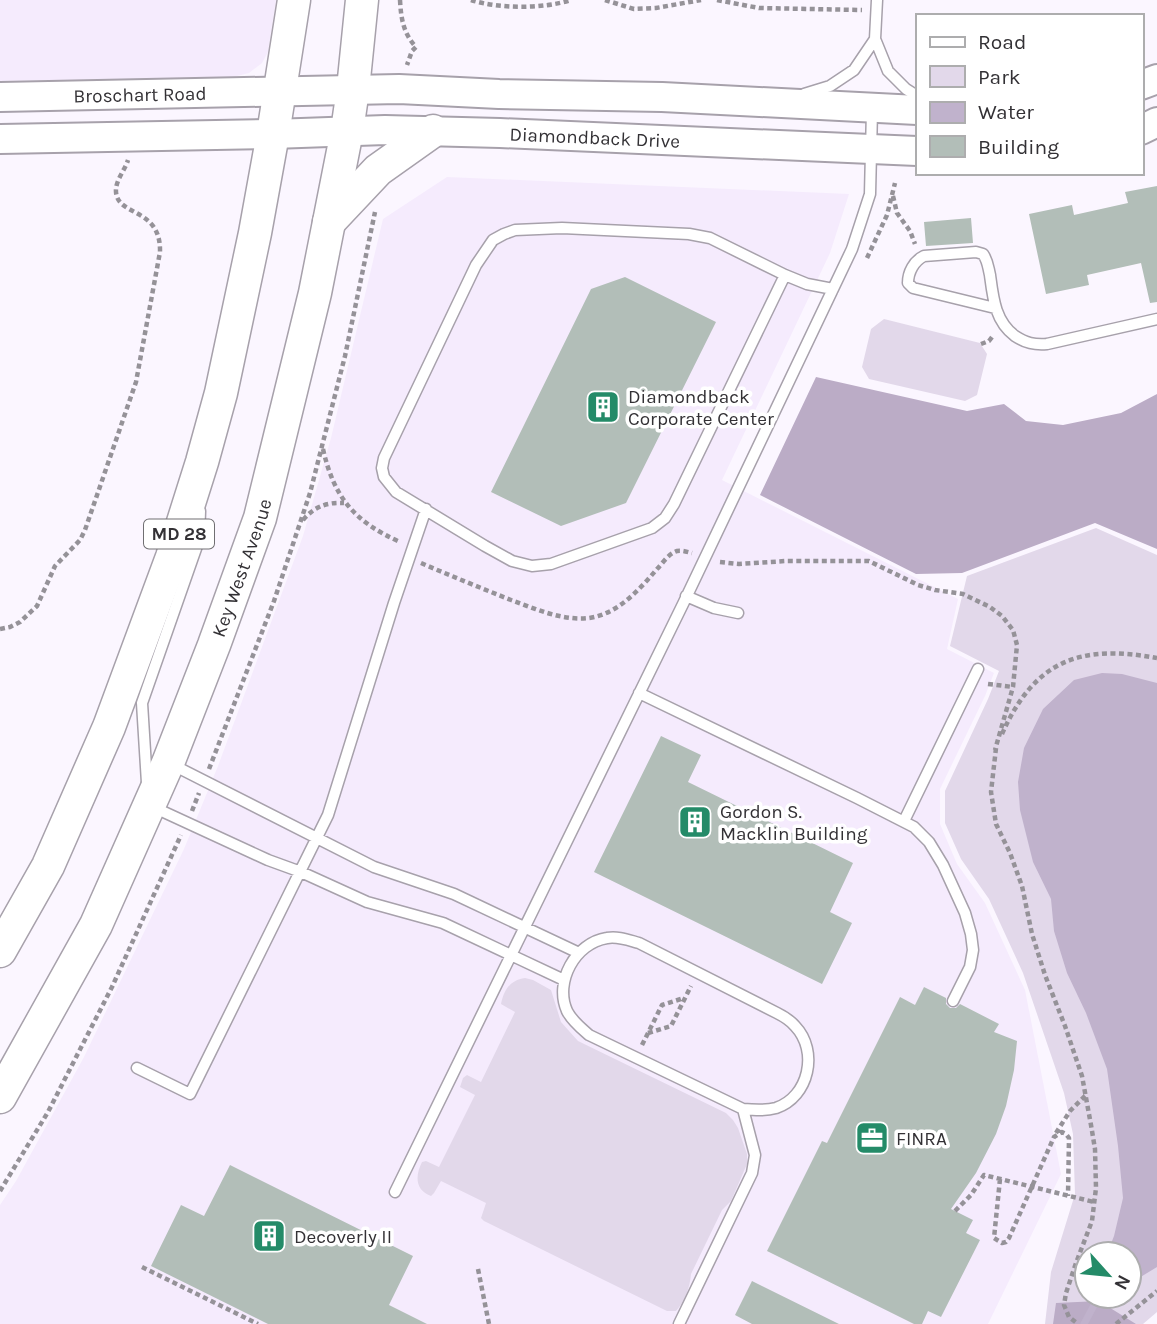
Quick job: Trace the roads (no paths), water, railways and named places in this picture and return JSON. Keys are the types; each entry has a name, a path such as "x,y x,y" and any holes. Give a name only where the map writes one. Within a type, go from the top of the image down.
{"main road":[{"name":"MD 28","path":"0,951 48,866 109,727 172,557 202,461 221,393 255,233 294,0"},
{"name":"Key West Avenue","path":"0,1097 96,925 150,806 214,645 260,518 315,293 347,131 362,0"},
{"path":"328,223 378,170 433,131"}],"street":[{"name":"Diamondback Drive","path":"279,91 353,89 758,101 916,110"},
{"name":"Broschart Road","path":"0,97 279,91"},
{"name":"Diamondback Drive","path":"273,134 385,130 499,132 916,151"},
{"path":"0,139 273,134"}],"lane":[{"path":"877,5 875,39 888,71 916,95"},
{"path":"758,101 803,94 830,86 855,70 875,39"},
{"path":"395,1192 687,596 852,249 870,194 872,108"},
{"path":"785,275 674,503 665,518 652,528 551,564 532,566 512,561 485,546 396,492 384,477 384,458 477,265 484,251 503,233 562,228 689,234 710,238 807,284 834,289"},
{"path":"995,308 910,286 908,276 917,259 924,256 976,252 983,254 988,262 995,308 1000,320 1024,342 1035,345 1157,319"},
{"path":"202,461 199,540 142,703 150,806 367,902 443,923 564,980"},
{"path":"137,1068 190,1094 328,815 396,595 426,509"},
{"path":"687,596 714,608 738,613"},
{"path":"904,821 978,669"},
{"path":"639,693 914,827 929,842 943,865 965,913 971,934 970,967 953,1001"},
{"path":"168,763 374,867 454,894 579,953"},
{"path":"619,937 639,943 787,1018 804,1041 809,1064 800,1089 777,1108 743,1109 589,1035 575,1022 563,997 564,980 579,953 592,943 605,938 619,937"},
{"path":"679,1324 752,1173 755,1155 743,1109"}],"water":[{"path":"1102,673 1122,674 1157,683 1157,1267 1143,1276 1143,1240 1112,1240 1123,1198 1107,1069 1086,1013 1067,973 1054,931 1051,899 1033,862 1020,810 1018,782 1024,748 1043,709 1074,680"}],"waterway":[{"path":"1084,1324 1092,1310"}],"place":[{"name":"Diamondback Corporate Center","path":"603,407"},
{"name":"Gordon S. Macklin Building","path":"695,822"},
{"name":"FINRA","path":"872,1138"},
{"name":"Decoverly II","path":"269,1236"}]}
